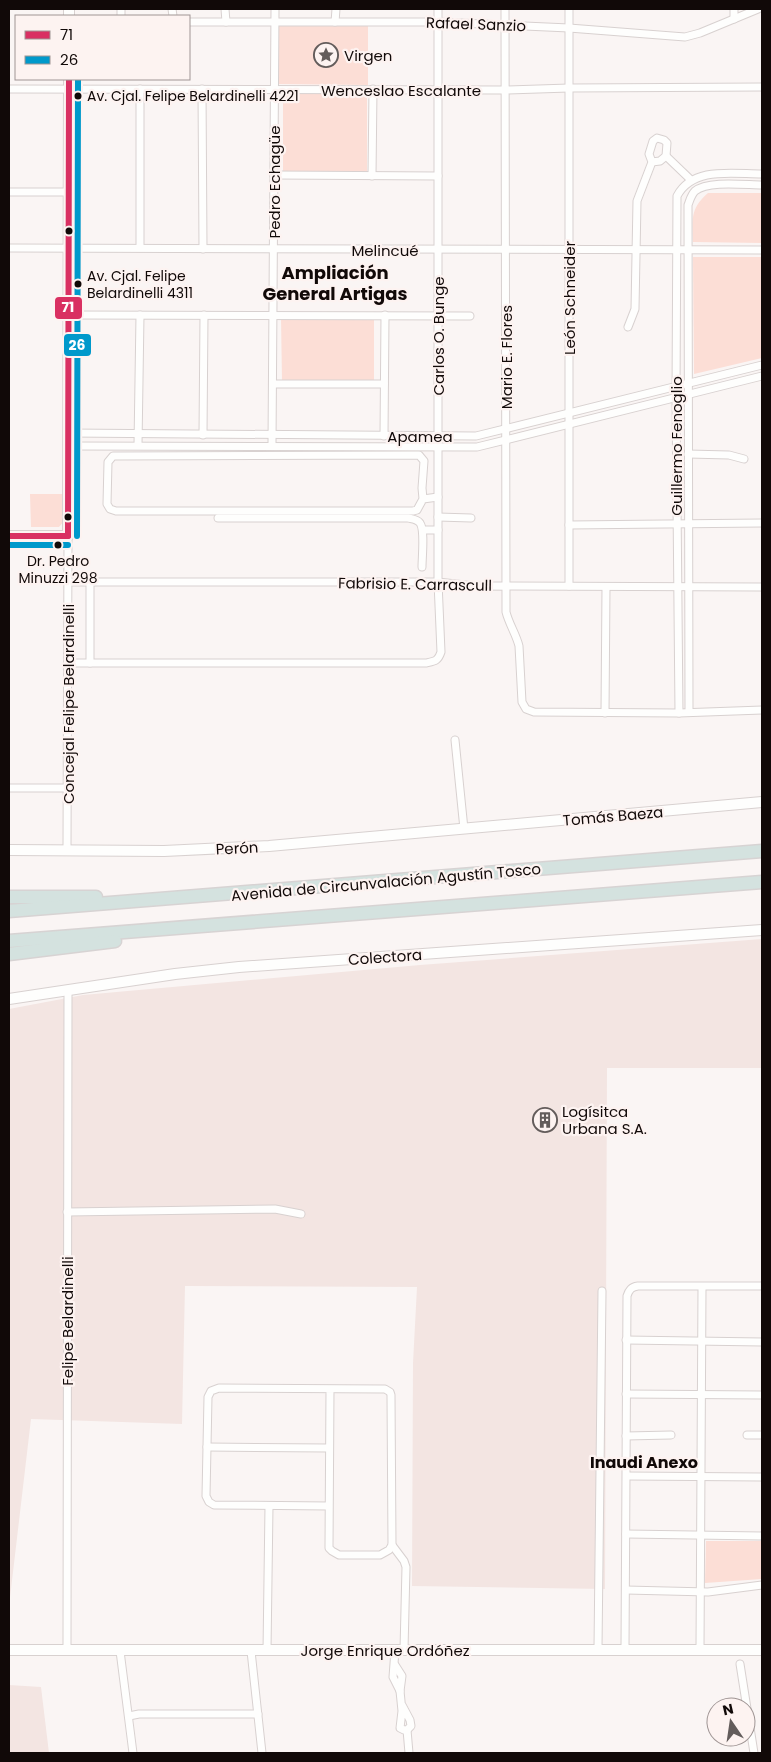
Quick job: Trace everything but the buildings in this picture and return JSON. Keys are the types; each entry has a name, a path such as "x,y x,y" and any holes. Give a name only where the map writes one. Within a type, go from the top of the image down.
{"highway":[{"name":"Avenida de Circunvalación Agustín Tosco","path":"9,911 762,851"},
{"name":"Avenida de Circunvalación Agustín Tosco","path":"9,941 762,882"},
{"path":"9,897 164,899"},
{"path":"9,954 184,935 285,920"}],"street":[{"path":"226,9 226,22"},
{"name":"Pedro Echagüe","path":"272,446 274,384 275,9"},
{"path":"335,22 336,9"},
{"name":"Carlos O. Bunge","path":"90,663 416,663 436,661 441,652 438,582 438,9"},
{"name":"Mario E. Flores","path":"505,9 506,586 508,620 519,646 522,702 526,709 534,712 605,712"},
{"name":"León Schneider","path":"569,9 569,586"},
{"path":"734,9 734,19"},
{"name":"Rafael Sanzio","path":"190,22 438,22 569,28 685,37 693,36 758,9"},
{"name":"Wenceslao Escalante","path":"9,89 69,84 140,89 505,90 762,87"},
{"name":"Concejal Felipe Belardinelli","path":"67,850 69,84"},
{"path":"140,89 140,247"},
{"path":"202,89 203,249"},
{"path":"372,176 373,90"},
{"path":"628,327 635,308 637,201 652,162 649,154 653,140 657,138 664,140 666,143 666,156 689,181 711,174 762,174"},
{"path":"652,162 660,161 666,156"},
{"path":"274,175 438,176"},
{"name":"Guillermo Fenoglio","path":"679,712 676,398 677,196 689,181"},
{"name":"Guillermo Fenoglio","path":"689,712 688,205 691,196 702,187 710,185 762,185"},
{"path":"9,192 69,192"},
{"name":"Melincué","path":"9,248 762,250"},
{"path":"69,315 470,316"},
{"path":"138,446 140,315"},
{"path":"202,434 204,315"},
{"path":"384,436 385,315"},
{"name":"Apamea","path":"68,433 476,436 762,365"},
{"name":"Apamea","path":"68,446 477,447 762,376"},
{"path":"274,384 384,384"},
{"path":"688,454 729,455 744,459"},
{"path":"419,455 424,461 423,499 417,510 413,511 116,511 110,509 107,504 108,462 113,456 419,455"},
{"path":"423,499 438,497"},
{"path":"438,517 471,518"},
{"path":"218,518 408,518 417,520 422,530 422,567"},
{"path":"569,525 762,523"},
{"path":"422,530 438,530"},
{"path":"9,536 68,536"},
{"name":"Fabrisio E. Carrascull","path":"68,582 438,582 474,586 762,587"},
{"path":"68,663 90,663 90,582"},
{"path":"606,587 605,712 762,710"},
{"path":"455,740 464,829"},
{"path":"9,788 68,788"},
{"name":"Tomás Baeza","path":"464,829 762,802"},
{"name":"Perón","path":"9,850 164,851 253,847 464,829"},
{"name":"Colectora","path":"9,999 175,974 239,967 762,930"},
{"name":"Felipe Belardinelli","path":"67,1651 68,990"},
{"path":"67,1212 275,1209 301,1214"},
{"path":"626,1650 627,1296 631,1288 638,1286 762,1286"},
{"path":"700,1650 702,1286"},
{"path":"598,1649 602,1291"},
{"path":"626,1340 762,1342"},
{"path":"329,1506 214,1505 209,1502 206,1496 208,1397 211,1391 215,1389 330,1389 385,1389 390,1392 392,1545 389,1550 380,1555 339,1555 332,1551 329,1544 330,1389"},
{"path":"626,1394 762,1395"},
{"path":"626,1436 671,1435"},
{"path":"747,1435 762,1435"},
{"path":"207,1446 329,1448"},
{"path":"627,1476 762,1477"},
{"path":"267,1650 269,1506"},
{"path":"626,1534 762,1536"},
{"path":"392,1545 404,1561 406,1567 400,1650 393,1677 400,1691 402,1705 400,1728 407,1730 409,1753"},
{"path":"626,1590 700,1592 762,1585"},
{"name":"Jorge Enrique Ordóñez","path":"9,1650 762,1650"},
{"path":"120,1651 133,1753"},
{"path":"251,1651 262,1753"},
{"path":"740,1664 753,1753"},
{"path":"129,1716 139,1714 258,1714"}],"shaded area":[{"path":"279,25 368,25 368,85 278,84"},
{"path":"283,91 367,91 367,172 283,172"},
{"path":"708,193 762,193 762,243 693,242 693,215 702,199"},
{"path":"693,257 762,257 762,358 694,374"},
{"path":"374,317 374,380 282,381 281,318"},
{"path":"30,494 63,494 64,521 59,527 31,527"},
{"path":"762,939 762,1068 607,1068 605,1589 412,1586 413,1363 417,1287 185,1286 182,1424 31,1419 9,1606 9,1009 83,995 420,965"},
{"path":"706,1541 762,1541 762,1579 705,1583"},
{"path":"9,1685 41,1687 49,1753 9,1753"}],"transit line":[{"name":"71","path":"68,536 69,80"},
{"name":"26","path":"77,536 78,80"},
{"name":"71","path":"9,536 68,536"},
{"name":"26","path":"9,545 68,545"}],"place":[{"name":"Virgen","path":"326,55"},
{"name":"Av. Cjal. Felipe Belardinelli 4221","path":"78,96"},
{"name":"Av. Cjal. Felipe Belardinelli 4311","path":"78,284"},
{"name":"Dr. Pedro Minuzzi 298","path":"58,545"},
{"name":"Logísitca Urbana S.A.","path":"545,1120"}],"district":[{"name":"Ampliación General Artigas","path":"335,282"},
{"name":"Inaudi Anexo","path":"644,1462"}]}
